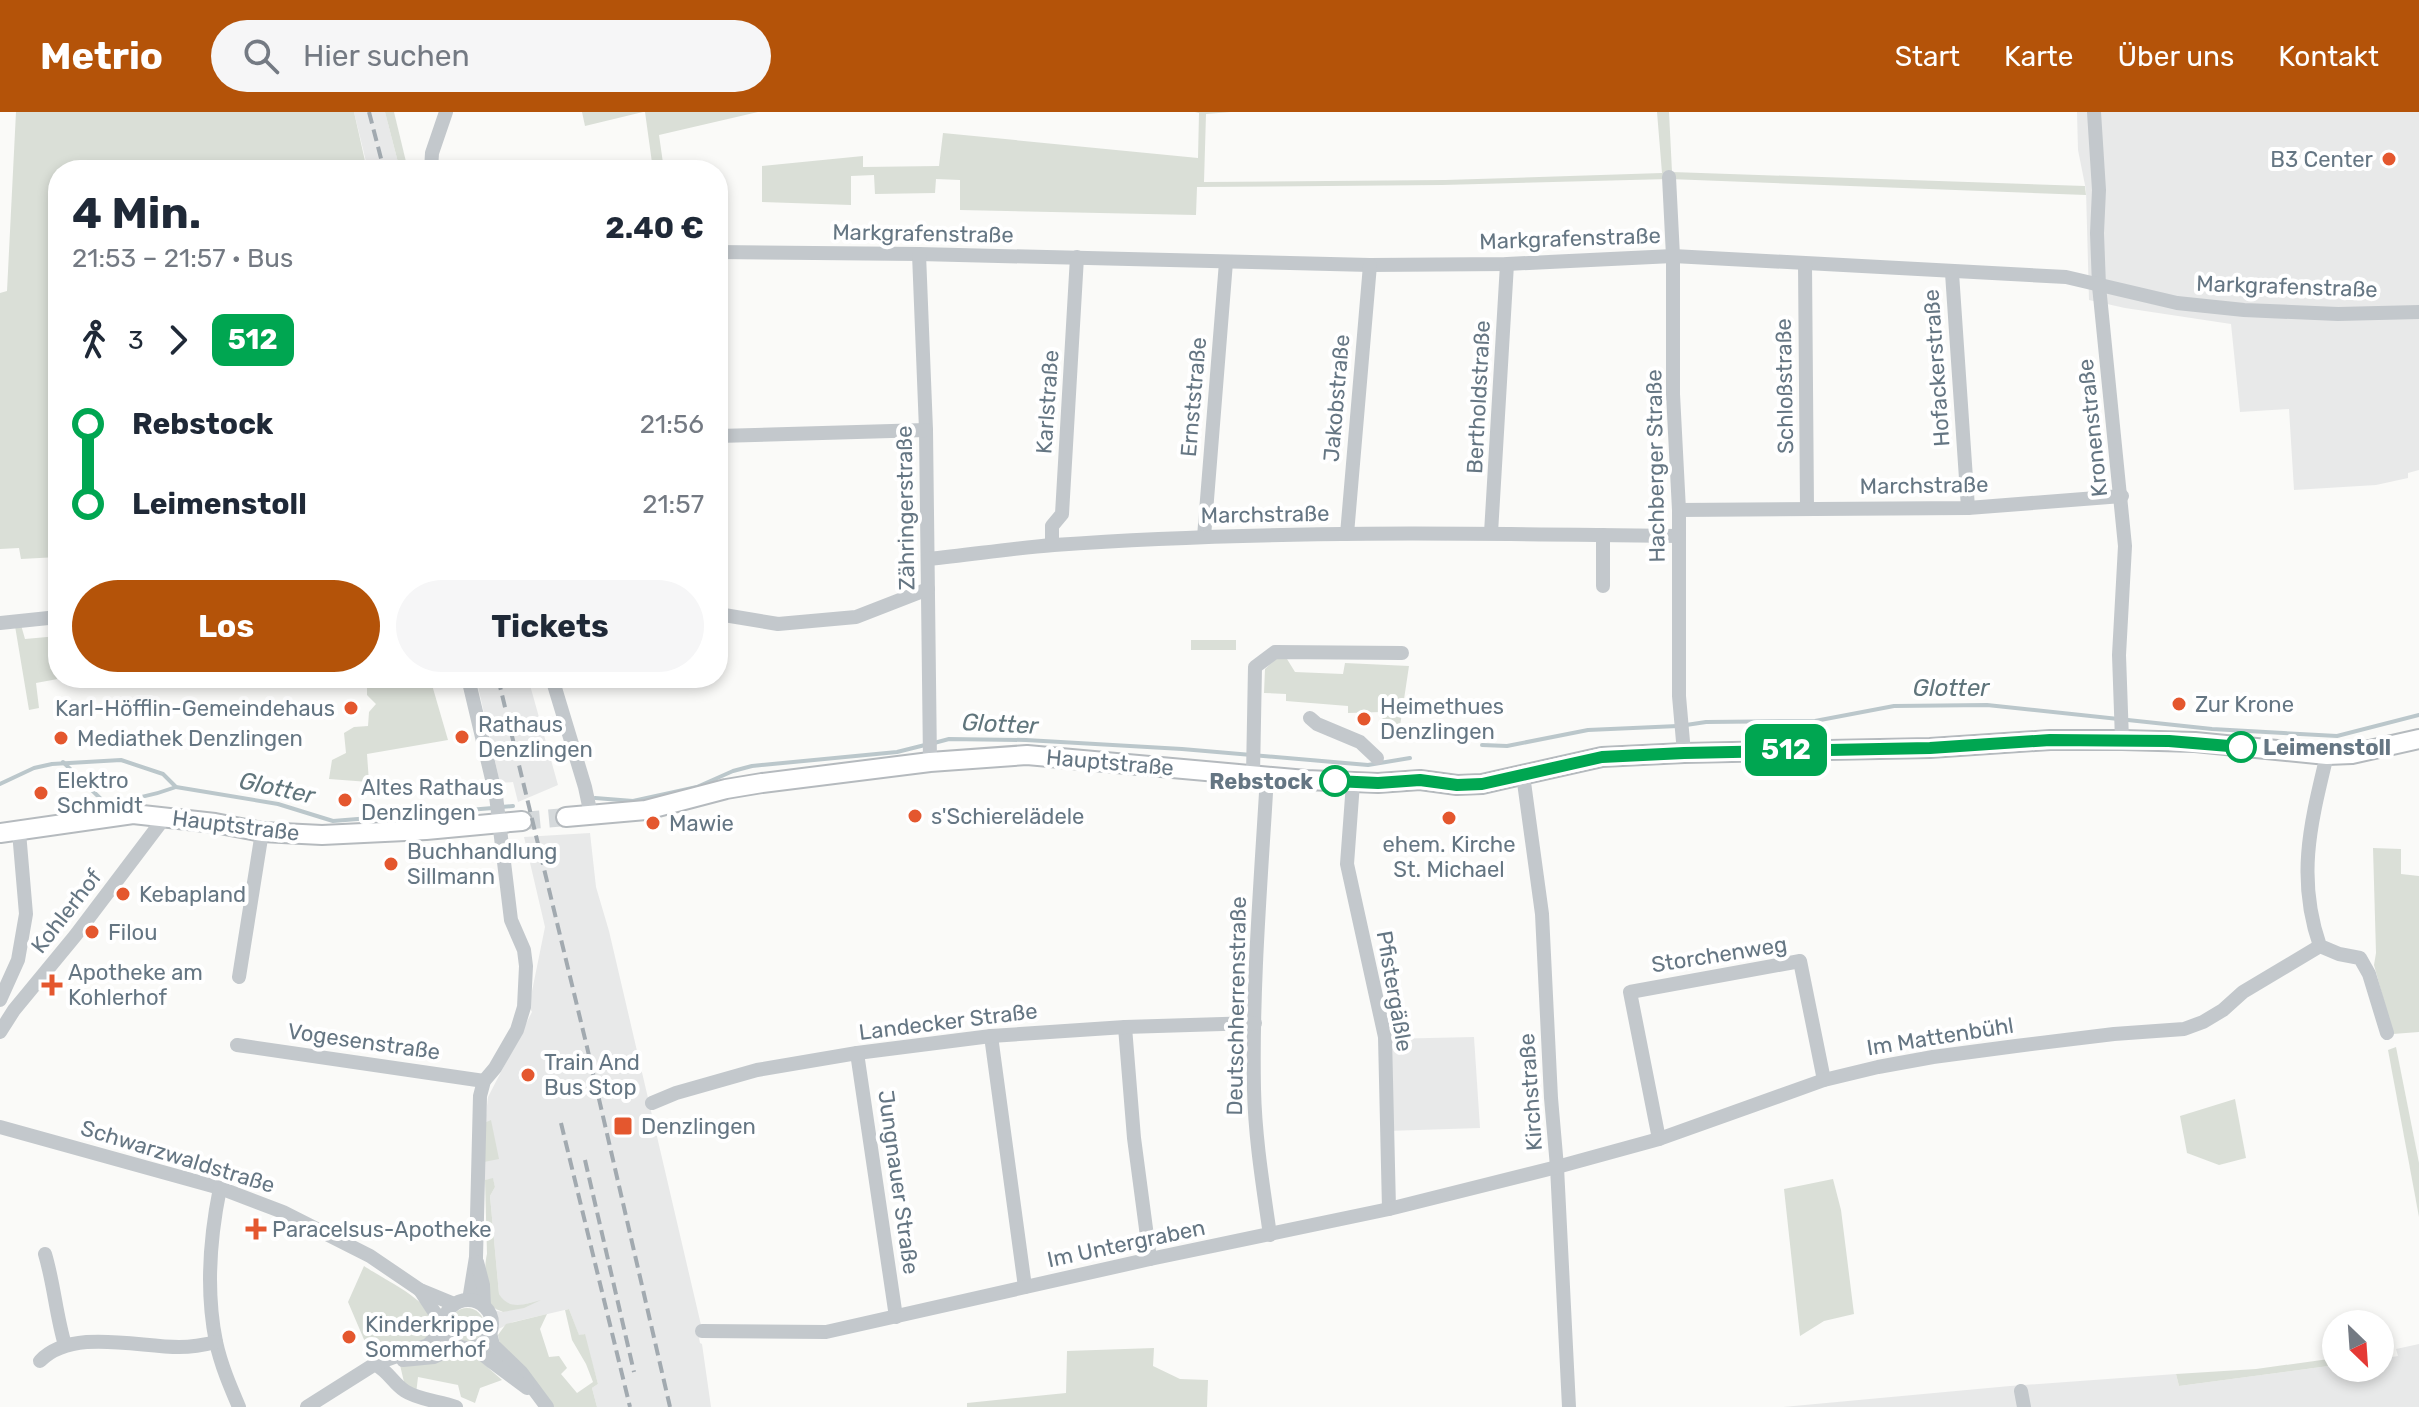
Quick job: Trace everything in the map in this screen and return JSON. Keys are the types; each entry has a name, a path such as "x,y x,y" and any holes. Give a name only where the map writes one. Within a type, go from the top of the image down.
{"main road":[{"name":"Hauptstraße","path":"566,817 590,810 662,807 726,789 929,749 1257,766 1353,783 1420,780 1457,785 1482,784 1602,757 1684,753 1930,748 2121,734 2327,755 2352,754 2419,739"},
{"name":"Hauptstraße","path":"5,832 133,814 215,823 262,832 366,834 499,812 522,821"}],"street":[{"path":"432,160 446,112"},
{"name":"Kronenstraße","path":"2094,112 2099,190 2099,286 2125,546 2119,655 2121,734"},
{"name":"Hachberger Straße","path":"1669,177 1684,753"},
{"name":"Markgrafenstraße","path":"728,252 1370,265 1507,264 1673,256 2066,277 2177,303 2244,310 2338,314 2419,312"},
{"name":"Zähringerstraße","path":"919,254 926,430 929,749"},
{"name":"Karlstraße","path":"1052,545 1052,526 1062,514 1077,257"},
{"name":"Ernststraße","path":"1204,537 1226,262"},
{"name":"Bertholdstraße","path":"1491,533 1507,264"},
{"name":"Schloßstraße","path":"1805,264 1807,508"},
{"name":"Jakobstraße","path":"1347,534 1370,265"},
{"name":"Hofackerstraße","path":"1952,273 1968,508"},
{"path":"728,436 926,430"},
{"name":"Marchstraße","path":"1679,510 1968,508 2122,496"},
{"name":"Marchstraße","path":"928,559 1052,545 1204,537 1491,533 1679,536"},
{"path":"1603,535 1603,586"},
{"path":"728,616 778,624 856,617 928,589"},
{"path":"0,623 48,618"},
{"name":"Deutschherrenstraße","path":"1270,1235 1258,1148 1254,1089 1255,667 1275,652 1402,653"},
{"path":"470,688 499,812 511,920 526,957 524,1007 517,1030 484,1081 480,1096 476,1257 484,1306 491,1320 493,1345 521,1372 547,1407"},
{"path":"555,688 590,810"},
{"path":"1310,718 1360,742 1377,758"},
{"path":"2327,755 2309,832 2307,879 2314,929 2320,946 2360,958 2369,974 2387,1033"},
{"name":"Kirchstraße","path":"1523,775 1542,914 1569,1407"},
{"name":"Pfistergäßle","path":"1353,783 1347,864 1385,1037 1389,1209"},
{"name":"Kohlerhof","path":"0,1032 165,817"},
{"path":"0,1000 18,960 26,914 5,832"},
{"path":"239,977 262,832"},
{"name":"Im Mattenbühl","path":"1557,1167 1659,1139 1824,1080 1933,1057 2114,1034 2184,1029 2213,1016 2263,980 2320,946"},
{"name":"Storchenweg","path":"1659,1139 1630,992 1800,961 1824,1080"},
{"name":"Landecker Straße","path":"652,1103 757,1070 857,1053 991,1036 1255,1023"},
{"path":"1125,1027 1134,1138 1150,1259"},
{"path":"991,1036 1025,1287"},
{"name":"Vogesenstraße","path":"237,1045 484,1081"},
{"name":"Jungnauer Straße","path":"857,1053 896,1317"},
{"name":"Schwarzwaldstraße","path":"0,1127 220,1188 283,1212 328,1234 370,1256 420,1290 461,1302"},
{"name":"Im Untergraben","path":"702,1331 826,1332 1389,1209 1557,1167"},
{"path":"220,1188 211,1247 216,1342 225,1376 239,1407"},
{"path":"45,1254 65,1345"},
{"path":"461,1302 476,1257"},
{"name":"Schwarzwaldstraße","path":"420,1290 444,1324"},
{"path":"307,1407 375,1364 428,1345 444,1324 447,1310 461,1302 484,1306"},
{"path":"444,1324 448,1338 458,1346"},
{"path":"395,1359 434,1357 458,1346 474,1347 490,1333"},
{"path":"40,1361 49,1352 65,1345 110,1342 178,1347 216,1342"},
{"path":"474,1347 537,1395"},
{"path":"375,1364 411,1394 456,1407"},
{"path":"2021,1391 2024,1407"}],"shaded area":[{"path":"16,112 354,112 365,160 48,160 48,558 21,559 19,548 0,549 0,293 7,291"},
{"path":"354,112 385,112 397,160 366,160"},
{"path":"385,112 394,112 406,160 397,160"},
{"path":"582,112 643,112 585,126"},
{"path":"645,112 758,112 659,135 663,160 652,160"},
{"path":"1195,112 1231,112 1206,114 1204,182 1445,180 1662,173 1657,112 1669,112 1672,172 2085,186 2086,195 1669,179 1197,187 1196,215 960,210 960,180 936,179 935,193 875,194 874,175 851,176 851,205 762,202 762,166 863,156 863,167 939,166 943,133 1198,158 1199,113"},
{"path":"2077,112 2419,112 2419,470 2408,473 2408,478 2376,485 2294,490 2289,409 2240,412 2231,324 2089,300 2086,190 2078,150"},
{"path":"21,625 25,639 48,637 48,681 36,683 39,708 29,710 15,626"},
{"path":"1191,640 1236,640 1236,650 1191,650"},
{"path":"1277,658 1287,659 1295,672 1343,674 1345,663 1409,666 1400,726 1383,725 1382,712 1348,713 1348,706 1286,701 1286,694 1264,693 1265,669"},
{"path":"367,688 433,688 448,740 367,754 369,782 329,779 332,760 346,753 344,733 354,727 368,726 369,712 376,704 367,695"},
{"path":"478,688 531,688 558,785 518,802 513,782 500,783"},
{"path":"590,833 596,887 701,1325 697,1327 711,1407 597,1407 592,1388 598,1384 584,1334 579,1336 569,1309 513,1322 490,1333 491,1320 486,1309 503,1312 534,1302 510,1305 499,1294 490,1196 495,1187 493,1179 485,1180 483,1143 488,1097 532,1012 529,1006 545,927 524,837"},
{"path":"2373,848 2401,849 2401,874 2419,876 2419,1032 2393,1034 2374,965"},
{"path":"1474,1037 1480,1128 1387,1131 1385,1039"},
{"path":"2396,1047 2419,1163 2419,1217 2388,1050"},
{"path":"2235,1099 2246,1158 2219,1165 2187,1153 2180,1116"},
{"path":"491,1120 499,1159 484,1162 484,1123"},
{"path":"493,1178 495,1187 490,1196 499,1294 512,1304 541,1300 524,1308 503,1312 489,1302 485,1281 485,1180"},
{"path":"1833,1179 1841,1210 1854,1314 1824,1321 1800,1336 1784,1189"},
{"path":"364,1266 406,1291 425,1307 435,1325 424,1340 399,1351 371,1356 348,1302"},
{"path":"467,1308 479,1313 484,1325 479,1337 467,1342 455,1337 450,1325 455,1313"},
{"path":"569,1309 579,1335 585,1334 598,1384 592,1388 597,1407 554,1407 501,1349 498,1335 506,1324 547,1314 540,1329 549,1357 559,1356 567,1368 561,1374 577,1393 593,1382 572,1340 565,1310"},
{"path":"2419,1344 2419,1407 1783,1407 2176,1374 2179,1386 2322,1367 2322,1382 2394,1382 2394,1357 2398,1356 2396,1349"},
{"path":"1154,1348 1153,1366 1180,1379 1208,1380 1207,1407 967,1407 967,1403 1066,1393 1067,1351"},
{"path":"458,1355 477,1358 502,1380 480,1388 475,1403 461,1397 458,1385 418,1377 416,1394 404,1382 400,1365"},
{"path":"2322,1360 2322,1367 2179,1386 2176,1374 2256,1369"}],"waterway":[{"name":"Glotter","path":"1686,725 1815,721 1894,706 1987,705 2212,729 2337,736 2419,715"},
{"name":"Glotter","path":"1482,745 1507,746 1588,730 1678,726"},
{"name":"Glotter","path":"934,743 949,739 1026,740 1368,765 1410,758"},
{"name":"Glotter","path":"595,798 633,801 697,787 752,766 897,752 925,745"},
{"name":"Glotter","path":"0,784 34,768 52,764 121,760 163,774 176,787 278,804 333,821 493,808"},
{"name":"Glotter","path":"63,762 103,801 140,797 176,787"},
{"name":"Glotter","path":"501,807 513,806"}],"tunnel":[{"path":"522,821 566,817"}],"railway":[{"path":"369,112 381,160"},
{"path":"500,688 670,1407"},
{"path":"561,1123 630,1407"},
{"path":"585,1160 634,1372"}],"bus line":[{"name":"512","path":"1335,781 1378,783 1420,780 1457,785 1482,784 1602,757 1684,753 1930,748 2050,740 2169,741 2241,747"}],"place":[{"name":"B3 Center","path":"2389,159"},
{"name":"Zur Krone","path":"2179,704"},
{"name":"Karl-Höfflin-Gemeindehaus","path":"351,708"},
{"name":"Heimethues Denzlingen","path":"1364,719"},
{"name":"Rathaus Denzlingen","path":"462,737"},
{"name":"Mediathek Denzlingen","path":"61,738"},
{"name":"Leimenstoll","path":"2241,747"},
{"name":"Rebstock","path":"1335,781"},
{"name":"Elektro Schmidt","path":"41,793"},
{"name":"Altes Rathaus Denzlingen","path":"345,800"},
{"name":"s'Schierelädele","path":"915,816"},
{"name":"ehem. Kirche St. Michael","path":"1449,818"},
{"name":"Mawie","path":"653,823"},
{"name":"Buchhandlung Sillmann","path":"391,864"},
{"name":"Kebapland","path":"123,894"},
{"name":"Filou","path":"92,932"},
{"name":"Apotheke am Kohlerhof","path":"52,985"},
{"name":"Train And Bus Stop","path":"528,1075"},
{"name":"Denzlingen","path":"623,1126"},
{"name":"Paracelsus-Apotheke","path":"256,1229"},
{"name":"Kinderkrippe Sommerhof","path":"349,1337"}]}
